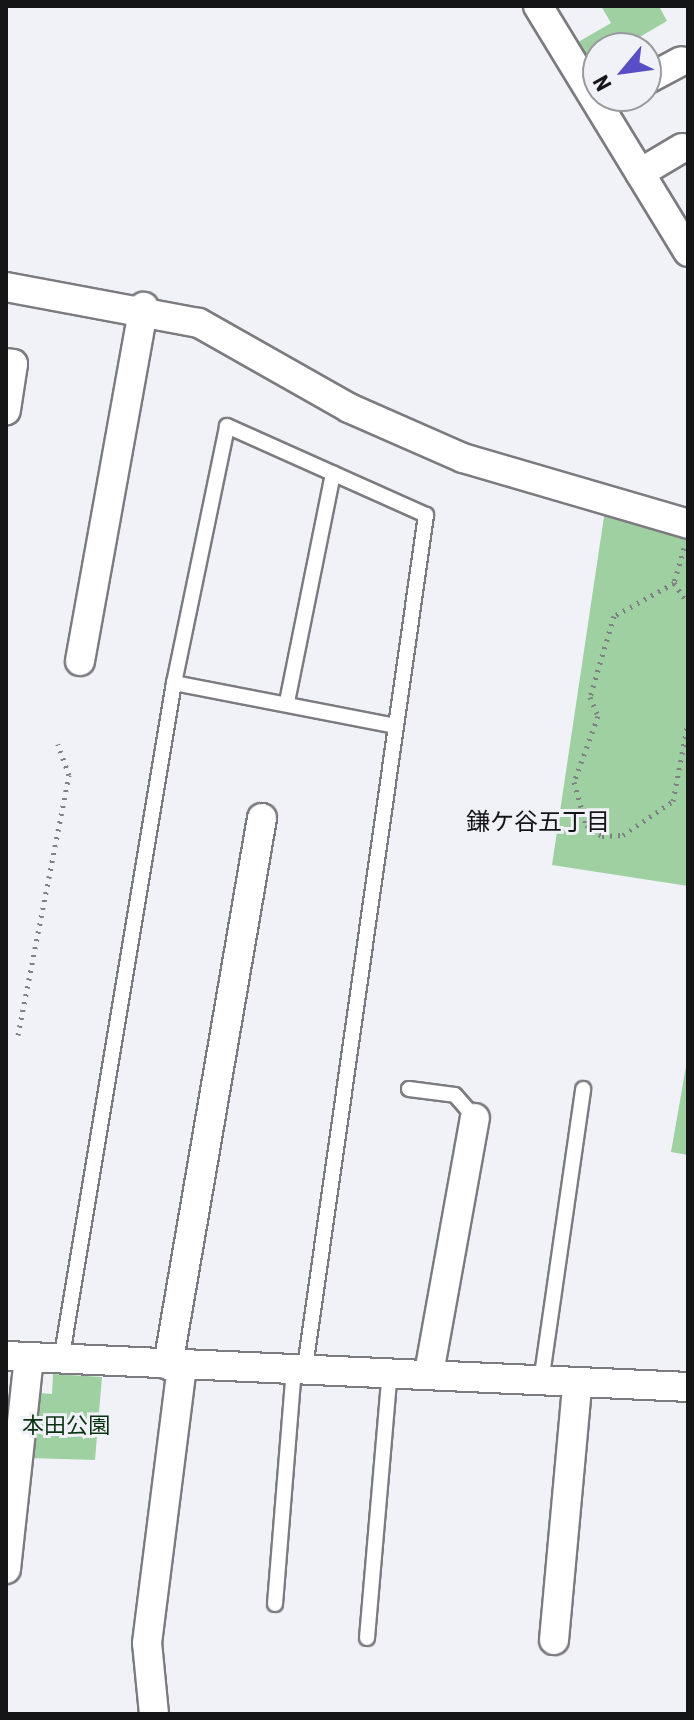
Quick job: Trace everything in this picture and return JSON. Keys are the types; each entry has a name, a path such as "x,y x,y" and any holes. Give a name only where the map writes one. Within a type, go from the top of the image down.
{"street":[{"path":"549,10 582,61"},
{"path":"662,71 681,61"},
{"path":"613,112 640,173 688,252"},
{"path":"640,173 682,148"},
{"path":"6,287 144,307 199,323 349,408 463,458 688,524"},
{"path":"80,661 144,307"},
{"path":"6,363 13,364 6,410"},
{"path":"154,1714 147,1643 175,1365 262,818"},
{"path":"429,1373 475,1118"},
{"path":"6,1569 17,1357 61,1362 390,1370 577,1385 688,1387"},
{"path":"554,1640 577,1385"}],"lane":[{"path":"61,1362 174,683 227,426 426,515 299,1367 275,1604"},
{"path":"287,702 333,474"},
{"path":"174,683 287,702 396,726"},
{"path":"409,1089 455,1095 475,1118"},
{"path":"541,1382 583,1089"},
{"path":"367,1638 390,1370"}],"path":[{"path":"688,532 674,583 614,616 590,697 598,716 574,782 586,825 602,836 623,835 673,801 688,722"},
{"path":"674,583 688,604"},
{"path":"18,1035 69,775 58,744"}],"green space":[{"path":"601,6 659,6 667,21 648,32 595,32 611,23"},
{"path":"582,40 582,59 573,45"},
{"path":"605,510 688,531 688,886 552,865"},
{"path":"688,1055 688,1155 671,1152"},
{"name":"本田公園","path":"53,1374 102,1377 95,1460 29,1458 39,1393 52,1394"}],"district":[{"name":"鎌ケ谷五丁目","path":"538,823"}]}
